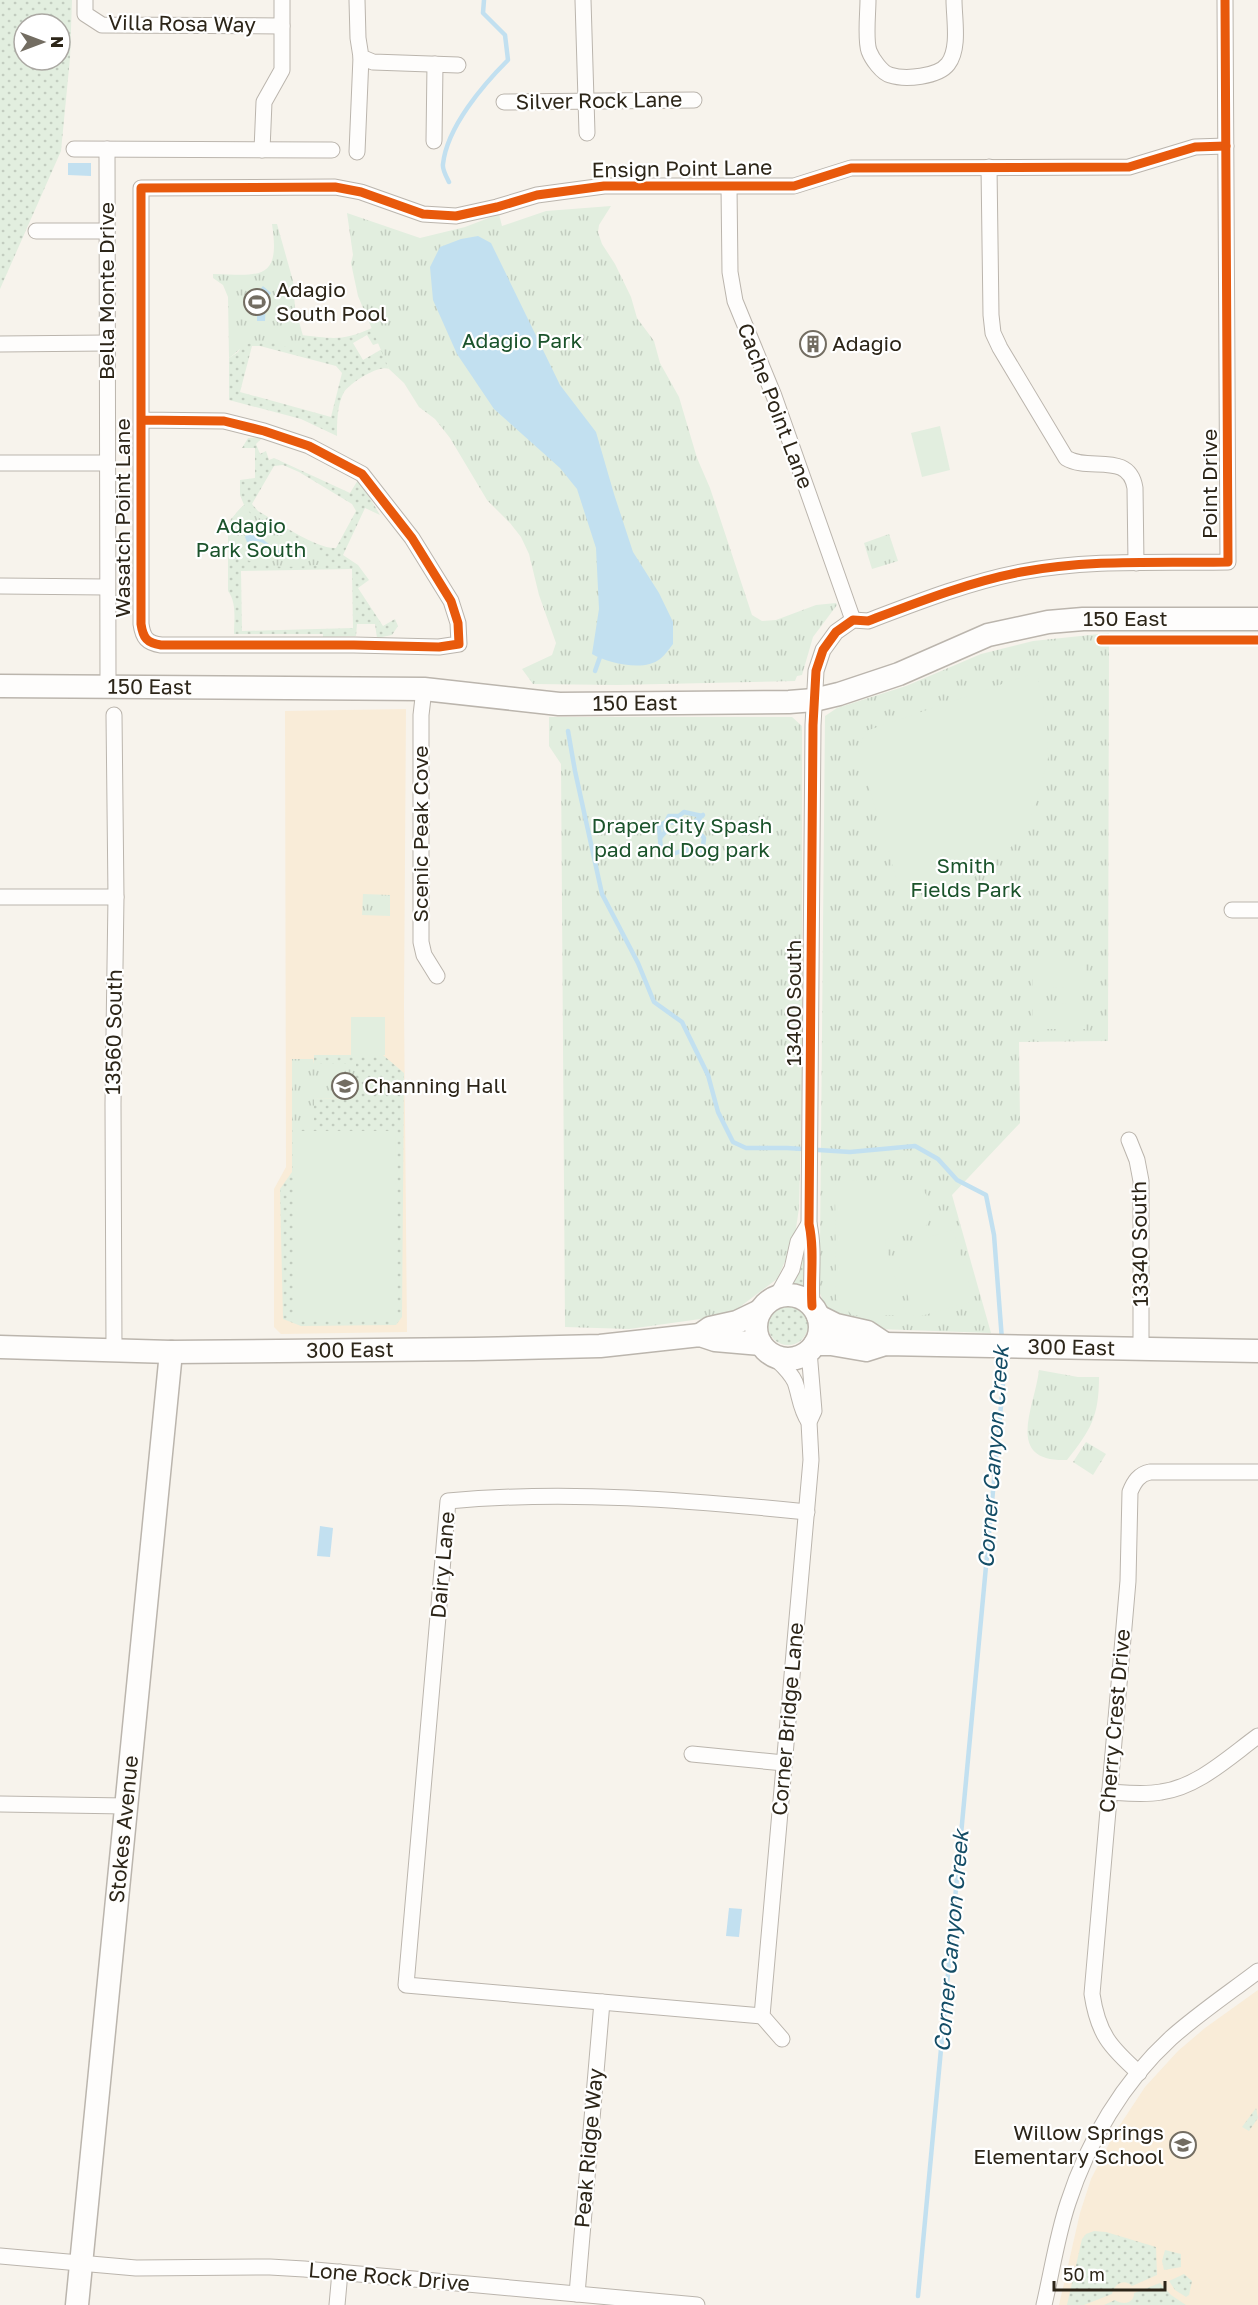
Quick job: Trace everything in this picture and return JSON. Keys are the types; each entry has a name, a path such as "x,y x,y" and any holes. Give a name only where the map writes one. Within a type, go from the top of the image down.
{"street":[{"path":"262,150 264,102 282,70 282,0"},
{"path":"357,0 361,57 357,152"},
{"path":"583,0 587,133"},
{"path":"868,0 868,51 878,65 889,75 926,76 939,72 948,64 953,52 954,0"},
{"name":"Point Drive","path":"854,620 868,621 980,581 1059,566 1228,562 1225,0"},
{"name":"Villa Rosa Way","path":"85,7 102,25 282,26"},
{"path":"361,57 374,62 458,65"},
{"path":"434,141 435,64"},
{"name":"Silver Rock Lane","path":"504,102 694,100"},
{"name":"Ensign Point Lane","path":"141,188 335,187 361,192 423,214 445,216 467,215 537,195 604,186 794,186 828,173 851,168 1129,167 1195,147 1226,146"},
{"path":"74,149 332,150"},
{"name":"Bella Monte Drive","path":"107,149 106,587 108,686"},
{"path":"989,167 993,333 1066,458 1080,464 1118,465 1124,467 1132,476 1135,488 1136,563"},
{"name":"Cache Point Lane","path":"729,187 730,272 735,301 774,396 854,620"},
{"name":"Wasatch Point Lane","path":"141,188 141,420 141,624 143,636 161,645 343,644 439,647 459,644 458,623 451,601 412,538 362,474 302,443 224,421 141,420"},
{"path":"36,231 107,231"},
{"path":"0,344 107,343"},
{"path":"0,463 106,463"},
{"path":"0,586 106,587"},
{"name":"150 East","path":"0,686 424,689 559,704 712,704 814,700 873,684 988,636 1048,622 1083,619 1258,619"},
{"path":"814,700 816,671 823,650 836,632 854,620"},
{"name":"Scenic Peak Cove","path":"424,689 421,715 421,942 424,955 436,976"},
{"name":"13400 South","path":"814,700 809,1224 814,1245 811,1270 815,1311"},
{"name":"13560 South","path":"114,715 116,897 113,1104 114,1350"},
{"path":"0,897 116,897"},
{"path":"1232,910 1258,910"},
{"name":"13340 South","path":"1129,1140 1137,1160 1141,1181 1141,1350"},
{"name":"13400 South","path":"777,1296 792,1269 798,1242 809,1224"},
{"path":"777,1296 796,1296 815,1311 820,1330 812,1347 792,1359 767,1350 755,1328 764,1305 777,1296"},
{"name":"300 East","path":"700,1335 710,1328 737,1322 760,1311"},
{"name":"300 East","path":"815,1311 836,1325 867,1332 885,1344"},
{"name":"300 East","path":"0,1347 171,1352 600,1346 700,1335 767,1350"},
{"name":"300 East","path":"812,1347 831,1344 866,1350 885,1344 1258,1351"},
{"name":"Corner Bridge Lane","path":"762,2016 811,1460 809,1422 814,1411 812,1347"},
{"name":"Corner Bridge Lane","path":"767,1350 788,1370 794,1381 802,1412 809,1422"},
{"name":"Stokes Avenue","path":"77,2305 171,1352"},
{"name":"Cherry Crest Drive","path":"1139,2073 1110,2045 1099,2022 1092,1994 1128,1581 1130,1498 1134,1482 1150,1472 1258,1472"},
{"name":"Dairy Lane","path":"602,2002 406,1985 448,1501 485,1498 641,1498 807,1512"},
{"path":"1109,1792 1160,1793 1184,1786 1207,1773 1258,1736"},
{"path":"693,1754 784,1763"},
{"path":"0,1804 126,1806"},
{"path":"1044,2305 1067,2204 1104,2121 1139,2073 1187,2025 1258,1971"},
{"path":"602,2002 762,2016 782,2039"},
{"name":"Peak Ridge Way","path":"577,2294 602,2002"},
{"name":"Lone Rock Drive","path":"0,2256 136,2268 270,2267 697,2305"},
{"path":"337,2305 340,2272"}],"shaded area":[{"name":"Channing Hall","path":"406,709 404,1006 407,1332 281,1334 274,1327 274,1189 286,1167 285,711"},
{"name":"Willow Springs Elementary School","path":"1258,1990 1258,2305 1059,2305 1080,2213 1091,2179 1114,2134 1145,2087 1178,2051 1205,2028"}],"green space":[{"path":"0,0 72,0 72,12 12,12 12,72 69,72 61,151 0,289"},
{"name":"Adagio Park","path":"611,206 599,225 598,232 602,244 615,264 631,297 637,318 654,341 660,363 679,397 697,458 710,488 752,615 762,621 776,620 816,605 836,603 837,605 813,637 802,675 797,676 795,681 617,685 533,684 522,669 552,655 556,643 539,595 529,554 521,537 487,500 450,438 435,419 419,407 404,383 389,369 358,296 351,263 353,255 347,213 420,238 465,227 499,214 502,226 546,211"},
{"path":"272,224 277,224 293,281 295,307 303,336 297,352 278,344 257,342 244,346 229,358 228,297 223,285 213,278 213,274 254,274 269,266 274,243"},
{"path":"372,328 379,343 373,345 367,335 353,343 363,360 382,349 389,369 379,369 365,375 344,392 337,419 337,436 301,419 229,400 229,358 238,352 244,342 294,335 336,338","holes":["252,346 260,346 336,366 342,373 331,417 240,392"]},
{"path":"940,426 950,470 922,477 911,433"},
{"path":"263,437 256,444 260,454 266,451 269,460 274,458 350,493 358,480 360,481 380,515 365,508 343,555 358,565 369,580 358,588 383,626 395,619 398,626 392,635 377,638 375,624 357,624 356,636 234,634 234,606 228,591 228,526 231,519 244,505 240,495 240,480 255,478 255,448 242,448 248,438","holes":["283,465 352,504 356,511 336,548 319,544 297,534 258,511 252,504 274,466","352,569 353,628 242,631 241,571"]},
{"name":"Adagio Park South","path":"244,505 250,513 323,552 323,564 299,567 274,566 250,561 229,551 232,520"},
{"path":"889,534 898,561 872,569 864,543"},
{"name":"Smith Fields Park","path":"1109,633 1108,1041 1019,1042 1020,1123 952,1195 991,1333 878,1329 828,1311 820,1294 817,1280 820,1246 825,716 837,708 906,686 981,654 1033,641"},
{"path":"1037,672 1047,725 1048,758 1038,797 1024,836 972,879 901,894 858,750 866,731"},
{"name":"Draper City Spash pad and Dog park","path":"549,717 792,717 802,726 802,1091 799,1208 794,1242 777,1279 729,1315 629,1329 565,1327 561,764 549,746"},
{"path":"363,894 390,895 390,916 362,915"},
{"path":"1033,962 1086,962 1086,988 1033,987"},
{"path":"1033,1003 1086,1004 1086,1029 1033,1029"},
{"path":"351,1017 385,1017 385,1055 351,1055"},
{"path":"314,1055 383,1055 404,1073 402,1317 396,1325 301,1326 283,1319 280,1189 292,1172 292,1127 314,1127 314,1099 356,1098 314,1064"},
{"path":"292,1059 313,1059 314,1064 356,1064 356,1098 314,1099 314,1127 292,1127"},
{"path":"294,1131 396,1131 395,1319 294,1319"},
{"path":"915,1180 923,1189 929,1202 928,1222 925,1227 886,1239 885,1244 906,1315 852,1315 836,1299 835,1181"},
{"path":"953,1230 974,1301 914,1318 894,1247"},
{"path":"800,1260 804,1260 803,1285 791,1286"},
{"path":"788,1305 802,1311 808,1325 802,1339 788,1345 774,1339 768,1325 774,1311"},
{"path":"1039,1370 1078,1377 1099,1377 1099,1391 1092,1422 1067,1460 1047,1458 1035,1452 1029,1442 1029,1415"},
{"path":"1086,1442 1106,1454 1093,1475 1073,1462"},
{"path":"1256,2108 1258,2118 1249,2131 1242,2127"},
{"path":"1094,2231 1106,2232 1156,2247 1157,2275 1132,2286 1126,2282 1120,2283 1112,2294 1084,2305 1067,2305 1082,2239 1086,2234"},
{"path":"1165,2250 1181,2254 1181,2267 1164,2270 1162,2261"},
{"path":"1184,2274 1192,2281 1189,2295 1186,2297 1175,2290 1169,2281"},
{"path":"1160,2283 1171,2295 1186,2305 1104,2305 1115,2300 1121,2303 1128,2302 1134,2297 1134,2293"}],"water":[{"path":"68,163 91,163 91,176 68,175"},
{"path":"478,236 491,243 560,385 596,432 633,552 659,593 673,622 673,644 662,657 653,663 626,665 592,654 599,609 596,548 577,489 560,468 494,409 457,354 433,300 430,267 440,247 461,239"},
{"name":"Adagio South Pool","path":"263,286 271,293 266,300 265,321 257,321 257,314 247,305"},
{"path":"249,530 279,550 303,556 290,557 257,541 247,542 245,537"},
{"path":"320,1526 333,1528 330,1557 317,1556"},
{"path":"729,1908 742,1909 739,1937 726,1936"}],"waterway":[{"name":"Corner Canyon Creek","path":"449,182 443,166 451,136 468,107 508,60 505,35 483,13 484,0"},
{"name":"Corner Canyon Creek","path":"595,671 601,654"},
{"name":"Corner Canyon Creek","path":"568,731 602,894 638,963 654,1002 682,1022 708,1075 718,1112 733,1142 746,1148 850,1152 915,1146 938,1159 957,1180 986,1195 994,1235 1002,1340"},
{"path":"679,816 684,812 702,816"},
{"path":"661,851 659,826 666,822 669,816 678,816 683,821 692,824 703,815"},
{"path":"666,822 683,821"},
{"path":"668,856 681,851 693,855 702,854 704,838 697,830 700,821"},
{"path":"660,838 665,832 664,823"},
{"path":"682,851 686,848 702,849"},
{"name":"Corner Canyon Creek","path":"918,2296 1004,1373 1003,1351"}],"cycle path":[{"path":"812,1306 812,1244 809,1224 813,725 816,671 823,650 836,632 853,620 868,621 982,581 1021,572 1072,565 1124,562 1228,562 1225,0"},
{"path":"141,420 224,421 309,446 362,474 412,538 451,601 458,623 459,644 439,647 161,645 152,643 145,636 141,624 141,569 141,515 141,460 141,406 141,188 335,187 361,192 423,214 456,216 537,195 604,186 794,186 851,168 1129,167 1195,147 1226,146"},
{"path":"1101,640 1258,640"}],"place":[{"name":"Adagio South Pool","path":"257,302"},
{"name":"Adagio","path":"813,344"},
{"name":"Channing Hall","path":"345,1086"},
{"name":"Willow Springs Elementary School","path":"1183,2145"}]}
